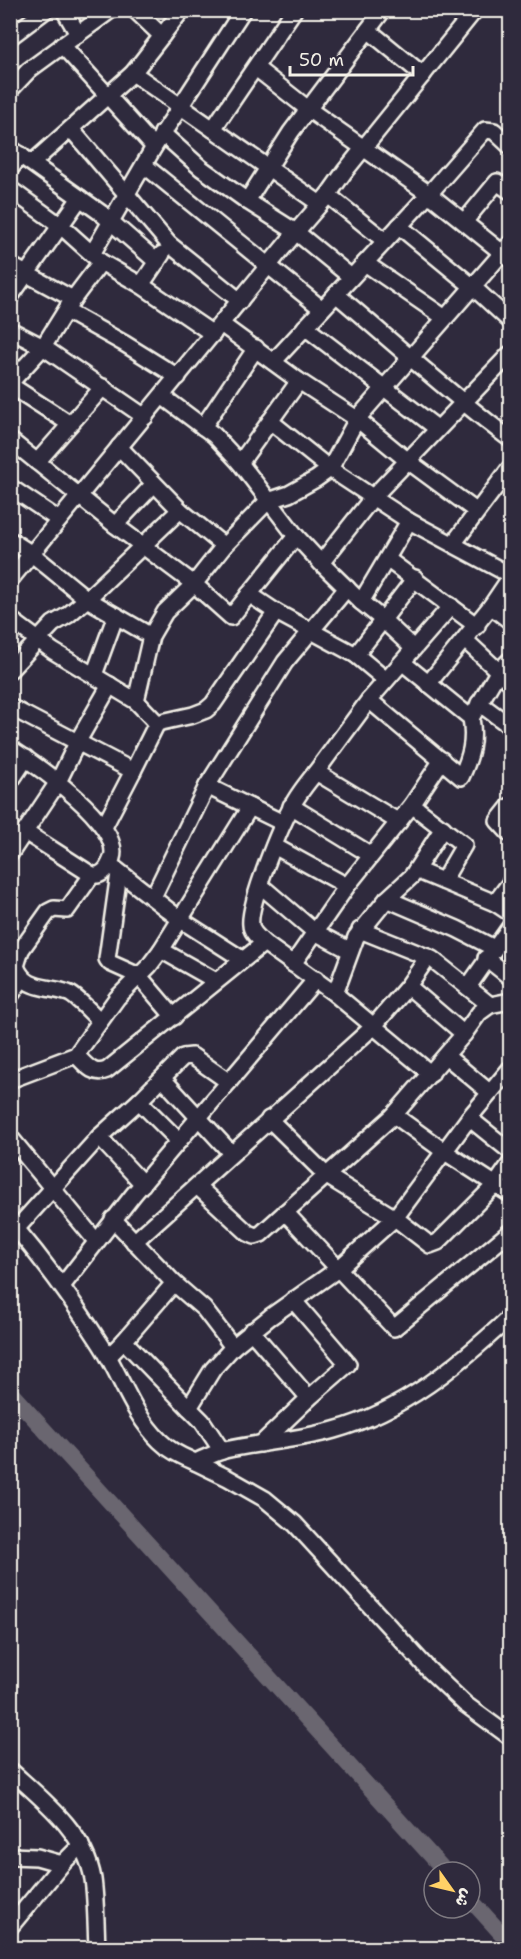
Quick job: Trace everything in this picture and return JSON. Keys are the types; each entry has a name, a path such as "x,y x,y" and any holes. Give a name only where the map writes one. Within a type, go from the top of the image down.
{"street":[{"path":"10,37 46,10"},
{"path":"64,10 78,34"},
{"path":"10,90 29,70 111,10"},
{"path":"135,10 162,36"},
{"path":"10,169 21,155 71,129 133,73 182,10"},
{"path":"70,424 10,384 44,347 96,258 126,193 162,133 243,10"},
{"path":"247,201 291,132 383,10"},
{"path":"10,580 324,199 475,10"},
{"path":"213,129 256,68 289,12"},
{"path":"368,30 423,75"},
{"path":"62,45 154,147"},
{"path":"136,701 151,636 165,612 194,584 224,546 268,501 289,494 330,469 357,419 473,287 508,252 308,109 256,68"},
{"path":"133,73 269,168 324,199 385,241"},
{"path":"71,129 169,244 240,301"},
{"path":"273,361 429,194 485,130 494,131 510,146"},
{"path":"162,133 201,168 296,232 351,277"},
{"path":"21,155 80,198 157,262"},
{"path":"144,165 322,309"},
{"path":"464,222 497,182 510,189"},
{"path":"10,189 61,226 96,258 217,329 256,348 299,381 357,419 408,461 476,511"},
{"path":"10,297 80,198"},
{"path":"399,226 510,321"},
{"path":"141,285 169,244"},
{"path":"365,263 445,318"},
{"path":"10,265 26,273 125,344 178,377"},
{"path":"336,294 463,404 510,439"},
{"path":"305,327 438,429"},
{"path":"10,330 44,347 145,417"},
{"path":"203,427 256,348"},
{"path":"321,563 373,497 463,404 507,363"},
{"path":"240,463 299,381"},
{"path":"37,462 103,387"},
{"path":"162,396 214,435 240,463 268,501 321,563 413,648"},
{"path":"270,421 330,469 409,521 510,577 477,626 428,684"},
{"path":"10,441 115,525 194,584 231,617 297,536"},
{"path":"119,447 180,510 224,546"},
{"path":"453,544 510,468"},
{"path":"115,525 154,484"},
{"path":"10,487 59,520"},
{"path":"10,670 53,624 87,599 180,510"},
{"path":"361,602 409,521"},
{"path":"10,540 32,554 87,599 151,636"},
{"path":"387,560 477,626"},
{"path":"356,655 414,579"},
{"path":"153,897 207,786 285,662 347,588"},
{"path":"249,594 276,612 356,655 386,680"},
{"path":"431,1074 316,979 264,943 250,924 260,885 291,806 369,700 451,606"},
{"path":"491,606 510,621"},
{"path":"104,827 157,723 206,710 213,704 276,612"},
{"path":"94,675 116,615"},
{"path":"10,619 38,640 136,701 157,723"},
{"path":"465,640 510,682"},
{"path":"369,700 461,777 471,757 473,732 471,718 498,672 510,660"},
{"path":"402,662 471,718"},
{"path":"10,854 58,782 110,685"},
{"path":"479,703 510,726"},
{"path":"10,707 133,771"},
{"path":"10,748 58,782 104,827 114,848 115,869 107,959 110,963 139,976 174,1017"},
{"path":"10,782 26,758"},
{"path":"293,964 347,886 412,805 442,760"},
{"path":"316,772 399,822"},
{"path":"207,786 283,823"},
{"path":"412,805 464,845 443,881"},
{"path":"291,806 371,855"},
{"path":"510,806 498,821 510,834"},
{"path":"10,1080 76,1055 125,989 161,950 182,920 250,807"},
{"path":"335,994 350,950 360,930 416,870 443,828"},
{"path":"25,832 92,875 115,869"},
{"path":"274,846 347,886"},
{"path":"115,869 182,920 242,959"},
{"path":"416,870 495,903 510,913"},
{"path":"92,875 67,910 54,909 48,912 17,956 16,966 22,979 39,987 71,994 100,1021"},
{"path":"495,903 510,883"},
{"path":"260,885 315,932 350,950"},
{"path":"387,899 457,929 490,953 510,977"},
{"path":"468,987 510,927"},
{"path":"360,930 428,957 490,1005"},
{"path":"76,1055 91,1069 102,1072 107,1070 264,943"},
{"path":"161,950 216,981"},
{"path":"134,1242 373,1027 408,986 428,957"},
{"path":"10,996 22,979"},
{"path":"63,1285 113,1219 316,979"},
{"path":"408,986 464,1034"},
{"path":"197,1186 248,1233 255,1236 261,1233 394,1115 446,1056 479,1013 490,1005 510,1001"},
{"path":"229,1082 192,1056 183,1057 163,1079 99,1137 51,1189 14,1224 63,1285 109,1356 137,1411 160,1441 175,1453 228,1478 265,1499 295,1524 429,1670 465,1704 510,1737"},
{"path":"446,1056 489,1092"},
{"path":"189,1408 213,1369 233,1347 251,1331 338,1269 395,1218 469,1118 510,1068"},
{"path":"163,1079 231,1153"},
{"path":"139,1101 179,1141"},
{"path":"394,1115 445,1152 510,1194"},
{"path":"469,1118 510,1151"},
{"path":"269,1119 327,1176 395,1218 426,1243 434,1244 496,1184 510,1164"},
{"path":"10,1137 96,1242"},
{"path":"99,1137 143,1184"},
{"path":"285,1212 394,1328 510,1232"},
{"path":"113,1219 174,1282 204,1309 233,1347"},
{"path":"109,1356 174,1282"},
{"path":"261,1444 348,1364 293,1300"},
{"path":"195,1462 222,1451 331,1431 383,1412 438,1379 464,1359 510,1317"},
{"path":"251,1331 309,1398"},
{"path":"124,1341 202,1421 222,1451"},
{"path":"10,1770 44,1801 81,1845 93,1880 98,1948"},
{"path":"10,1927 62,1864 81,1845"},
{"path":"10,1856 37,1857 62,1864"}],"waterway":[{"path":"10,1392 435,1860"},
{"path":"482,1912 510,1943"}]}
